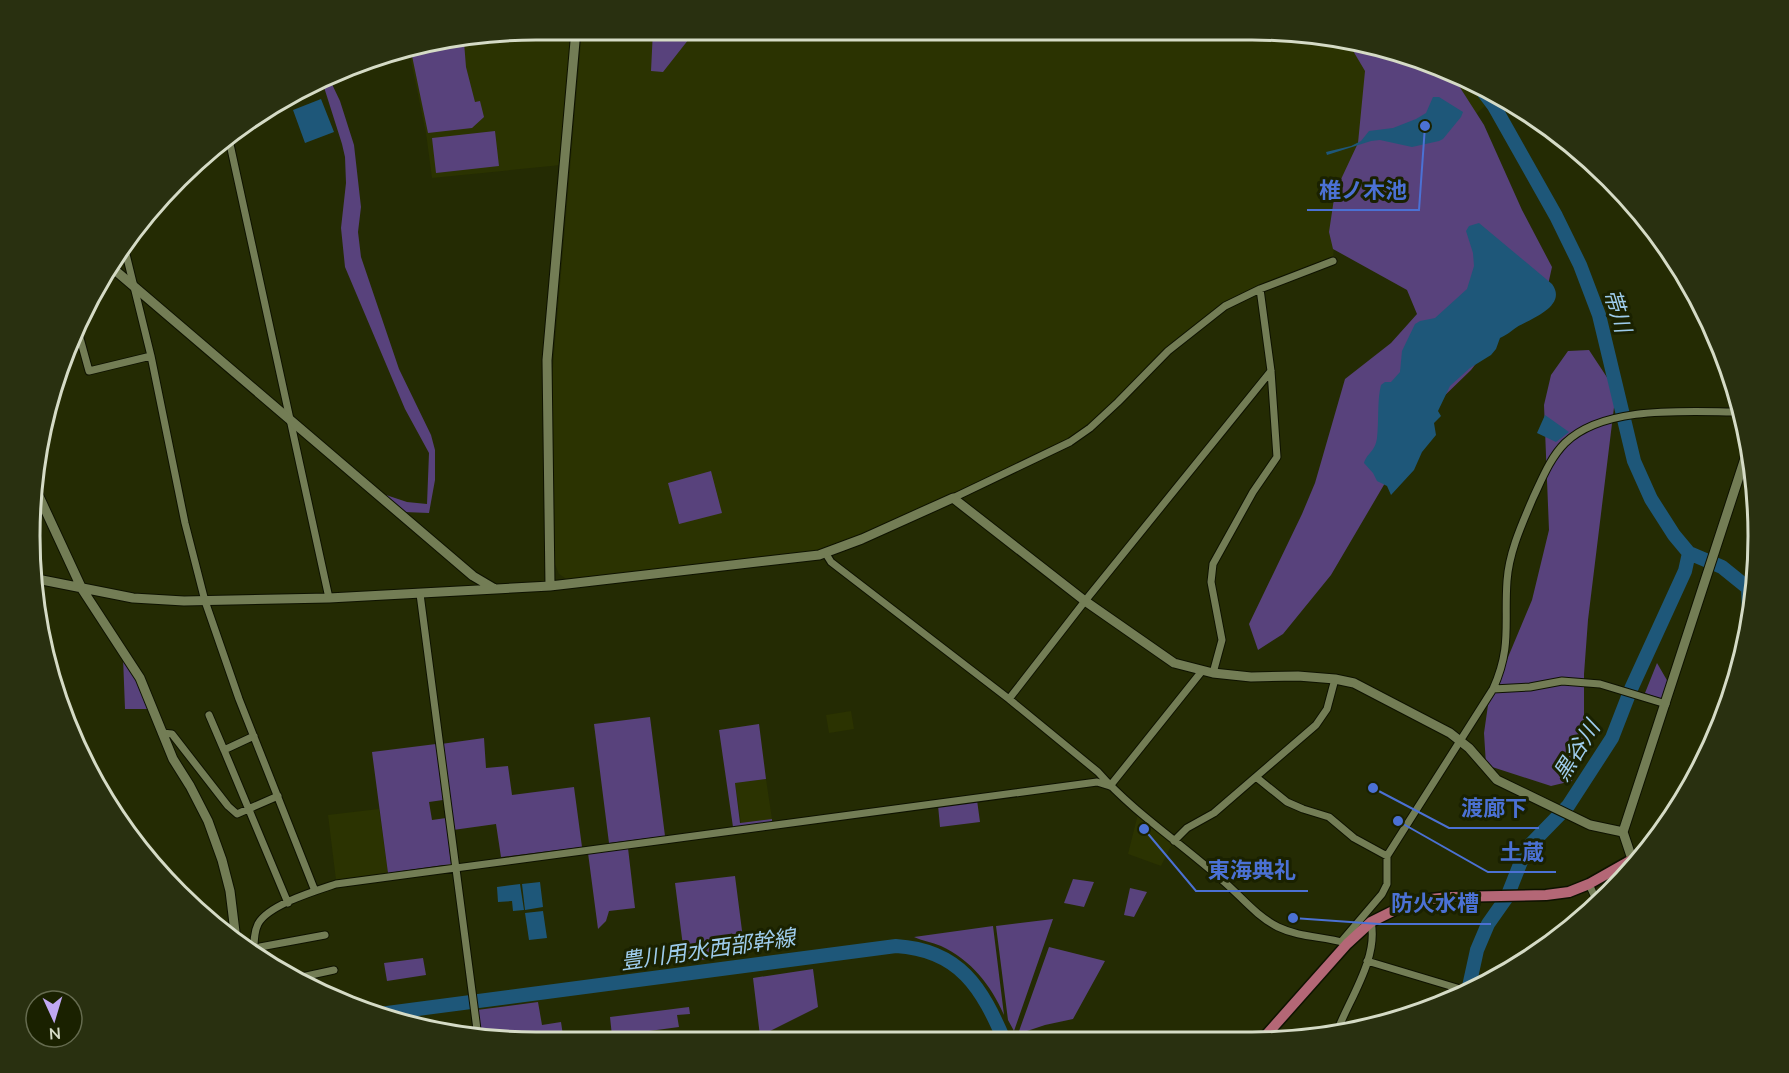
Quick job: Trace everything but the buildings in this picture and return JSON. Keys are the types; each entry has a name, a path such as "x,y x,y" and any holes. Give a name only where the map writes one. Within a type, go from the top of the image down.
{"main road":[{"path":"1269,1031 1344,943 1371,922 1413,901 1449,897 1495,897 1569,892 1625,864"}],"street":[{"path":"550,586 547,360 575,40"},
{"path":"231,147 329,598"},
{"path":"127,257 151,356 185,523 205,601 254,736 315,891"},
{"path":"43,580 133,598 205,601 329,598 550,586 826,554 953,498 1070,442 1090,428 1118,402 1168,351 1225,306 1260,289 1333,261"},
{"path":"117,272 473,576 495,590"},
{"path":"1213,673 1222,640 1211,582 1213,564 1248,501 1277,457 1271,371 1260,289"},
{"path":"81,341 88,371 151,356"},
{"path":"1009,699 1271,371"},
{"path":"826,554 831,562 1009,699 1098,772 1110,786 1174,842 1221,879 1262,918 1296,934 1344,943 1382,894 1387,884 1387,856 1493,689 1502,670 1505,655 1509,569 1524,520 1545,472 1557,452 1574,435 1596,425 1634,413 1733,412"},
{"path":"1634,853 1623,832 1743,464"},
{"path":"953,498 1085,601 1174,663 1213,673 1335,679 1354,683 1438,726 1460,741 1497,780 1590,825 1623,832"},
{"path":"42,503 82,589 134,667 173,759 195,795 213,834 230,891 235,930"},
{"path":"420,594 477,1028"},
{"path":"1110,786 1202,671"},
{"path":"1174,842 1187,828 1214,813 1316,724 1327,709 1335,679"},
{"path":"1493,689 1530,687 1562,681 1600,684 1666,704"},
{"path":"209,715 288,903"},
{"path":"162,733 172,734 228,806 237,814 278,796"},
{"path":"224,750 254,736"},
{"path":"1256,777 1287,802 1329,817 1354,838 1387,856"},
{"path":"254,944 258,923 268,913 336,884 1097,782 1110,786"},
{"path":"1589,884 1594,895"},
{"path":"1340,1024 1367,961 1374,935 1371,922"},
{"path":"260,948 326,935"},
{"path":"1367,961 1457,988"},
{"path":"307,976 334,970"}],"shaded area":[{"path":"536,40 573,40 561,165 432,178 426,133 410,57 472,45"},
{"path":"581,40 1252,40 1285,42 1349,50 1381,57 1442,78 1472,92 1479,96 1485,106 1433,153 1337,207 1333,259 1222,306 1166,350 1117,400 1071,439 826,551 568,580 559,574 554,562 552,378"},
{"path":"653,40 688,40 663,72 651,71"},
{"path":"464,46 466,67 475,102 480,101 484,117 472,128 428,133 412,56"},
{"path":"1353,51 1412,67 1459,86 1484,125 1522,210 1552,267 1548,285 1507,324 1471,370 1437,403 1405,449 1331,575 1283,634 1258,650 1249,624 1315,483 1345,379 1391,343 1417,314 1407,290 1333,249 1329,232 1335,192 1358,143 1365,71"},
{"path":"332,85 354,145 361,207 358,232 361,257 399,369 431,435 435,450 435,480 429,513 404,512 383,494 407,502 427,504 429,453 405,409 345,267 341,228 346,183 342,144 324,89"},
{"path":"495,131 499,166 436,173 432,138"},
{"path":"1589,350 1616,391 1588,620 1584,674 1584,734 1572,781 1551,786 1486,765 1484,733 1488,705 1532,600 1549,530 1544,405 1551,375 1568,351"},
{"path":"711,471 722,513 679,524 668,483"},
{"path":"123,657 131,669 149,709 125,709"},
{"path":"1657,663 1668,682 1662,699 1645,693"},
{"path":"851,711 854,729 829,733 826,715"},
{"path":"650,717 665,836 609,843 594,724"},
{"path":"759,724 766,779 735,783 740,823 772,819 772,822 733,827 719,730"},
{"path":"484,738 486,768 508,766 512,795 574,787 582,847 501,857 496,824 453,830 441,744"},
{"path":"436,744 443,800 429,802 432,820 446,818 451,864 388,873 372,752"},
{"path":"766,779 772,819 741,823 735,783"},
{"path":"977,800 980,822 940,827 938,805"},
{"path":"379,809 388,873 336,880 328,815"},
{"path":"1138,814 1172,844 1161,866 1128,854"},
{"path":"628,848 635,908 609,911 606,921 598,929 588,853"},
{"path":"735,876 745,954 685,962 675,883"},
{"path":"1073,879 1094,882 1084,907 1064,903"},
{"path":"1130,888 1147,892 1134,917 1124,915"},
{"path":"1053,919 1014,1031 1008,1020 996,926"},
{"path":"993,926 1004,1015 979,974 962,958 941,946 914,937"},
{"path":"1049,947 1105,961 1073,1019 1019,1032"},
{"path":"423,958 426,975 387,981 384,963"},
{"path":"813,969 818,1007 768,1032 760,1032 753,978"},
{"path":"538,1002 542,1025 561,1022 562,1032 479,1029 477,1010"},
{"path":"689,1007 690,1014 677,1015 679,1027 642,1032 612,1032 610,1017"}],"water":[{"path":"1433,97 1439,97 1463,112 1443,139 1412,147 1380,140 1371,141 1327,155 1326,152 1361,141 1369,131 1393,128 1416,119 1426,113"},
{"path":"321,99 334,132 305,143 293,110"},
{"path":"1479,223 1552,284 1556,292 1555,299 1546,311 1500,338 1491,355 1470,368 1450,386 1438,411 1441,416 1434,423 1436,435 1422,452 1414,470 1391,495 1387,486 1377,481 1364,463 1376,443 1381,385 1391,382 1400,372 1402,351 1415,324 1435,318 1467,289 1474,266 1473,253 1466,231 1469,226"},
{"path":"1545,415 1569,432 1556,442 1537,433"},
{"path":"540,882 543,907 525,910 522,884"},
{"path":"520,884 524,910 513,911 512,901 498,902 497,887"},
{"path":"543,911 547,938 529,940 525,913"}],"waterway":[{"name":"帯川","path":"1491,102 1556,216 1580,265 1599,315 1634,461 1651,499 1674,535 1689,553 1722,567 1745,586"},
{"name":"黒谷川","path":"1470,982 1477,950 1488,924 1507,897 1526,849 1568,806 1612,738 1631,689 1685,571 1689,553"},
{"name":"豊川用水西部幹線","path":"395,1012 896,946 918,949 937,955 953,964 977,989 1000,1032"}],"place":[{"name":"椎ノ木池","path":"1425,126"},
{"name":"渡廊下","path":"1373,788"},
{"name":"土蔵","path":"1398,821"},
{"name":"東海典礼","path":"1144,829"},
{"name":"防火水槽","path":"1293,918"}]}
